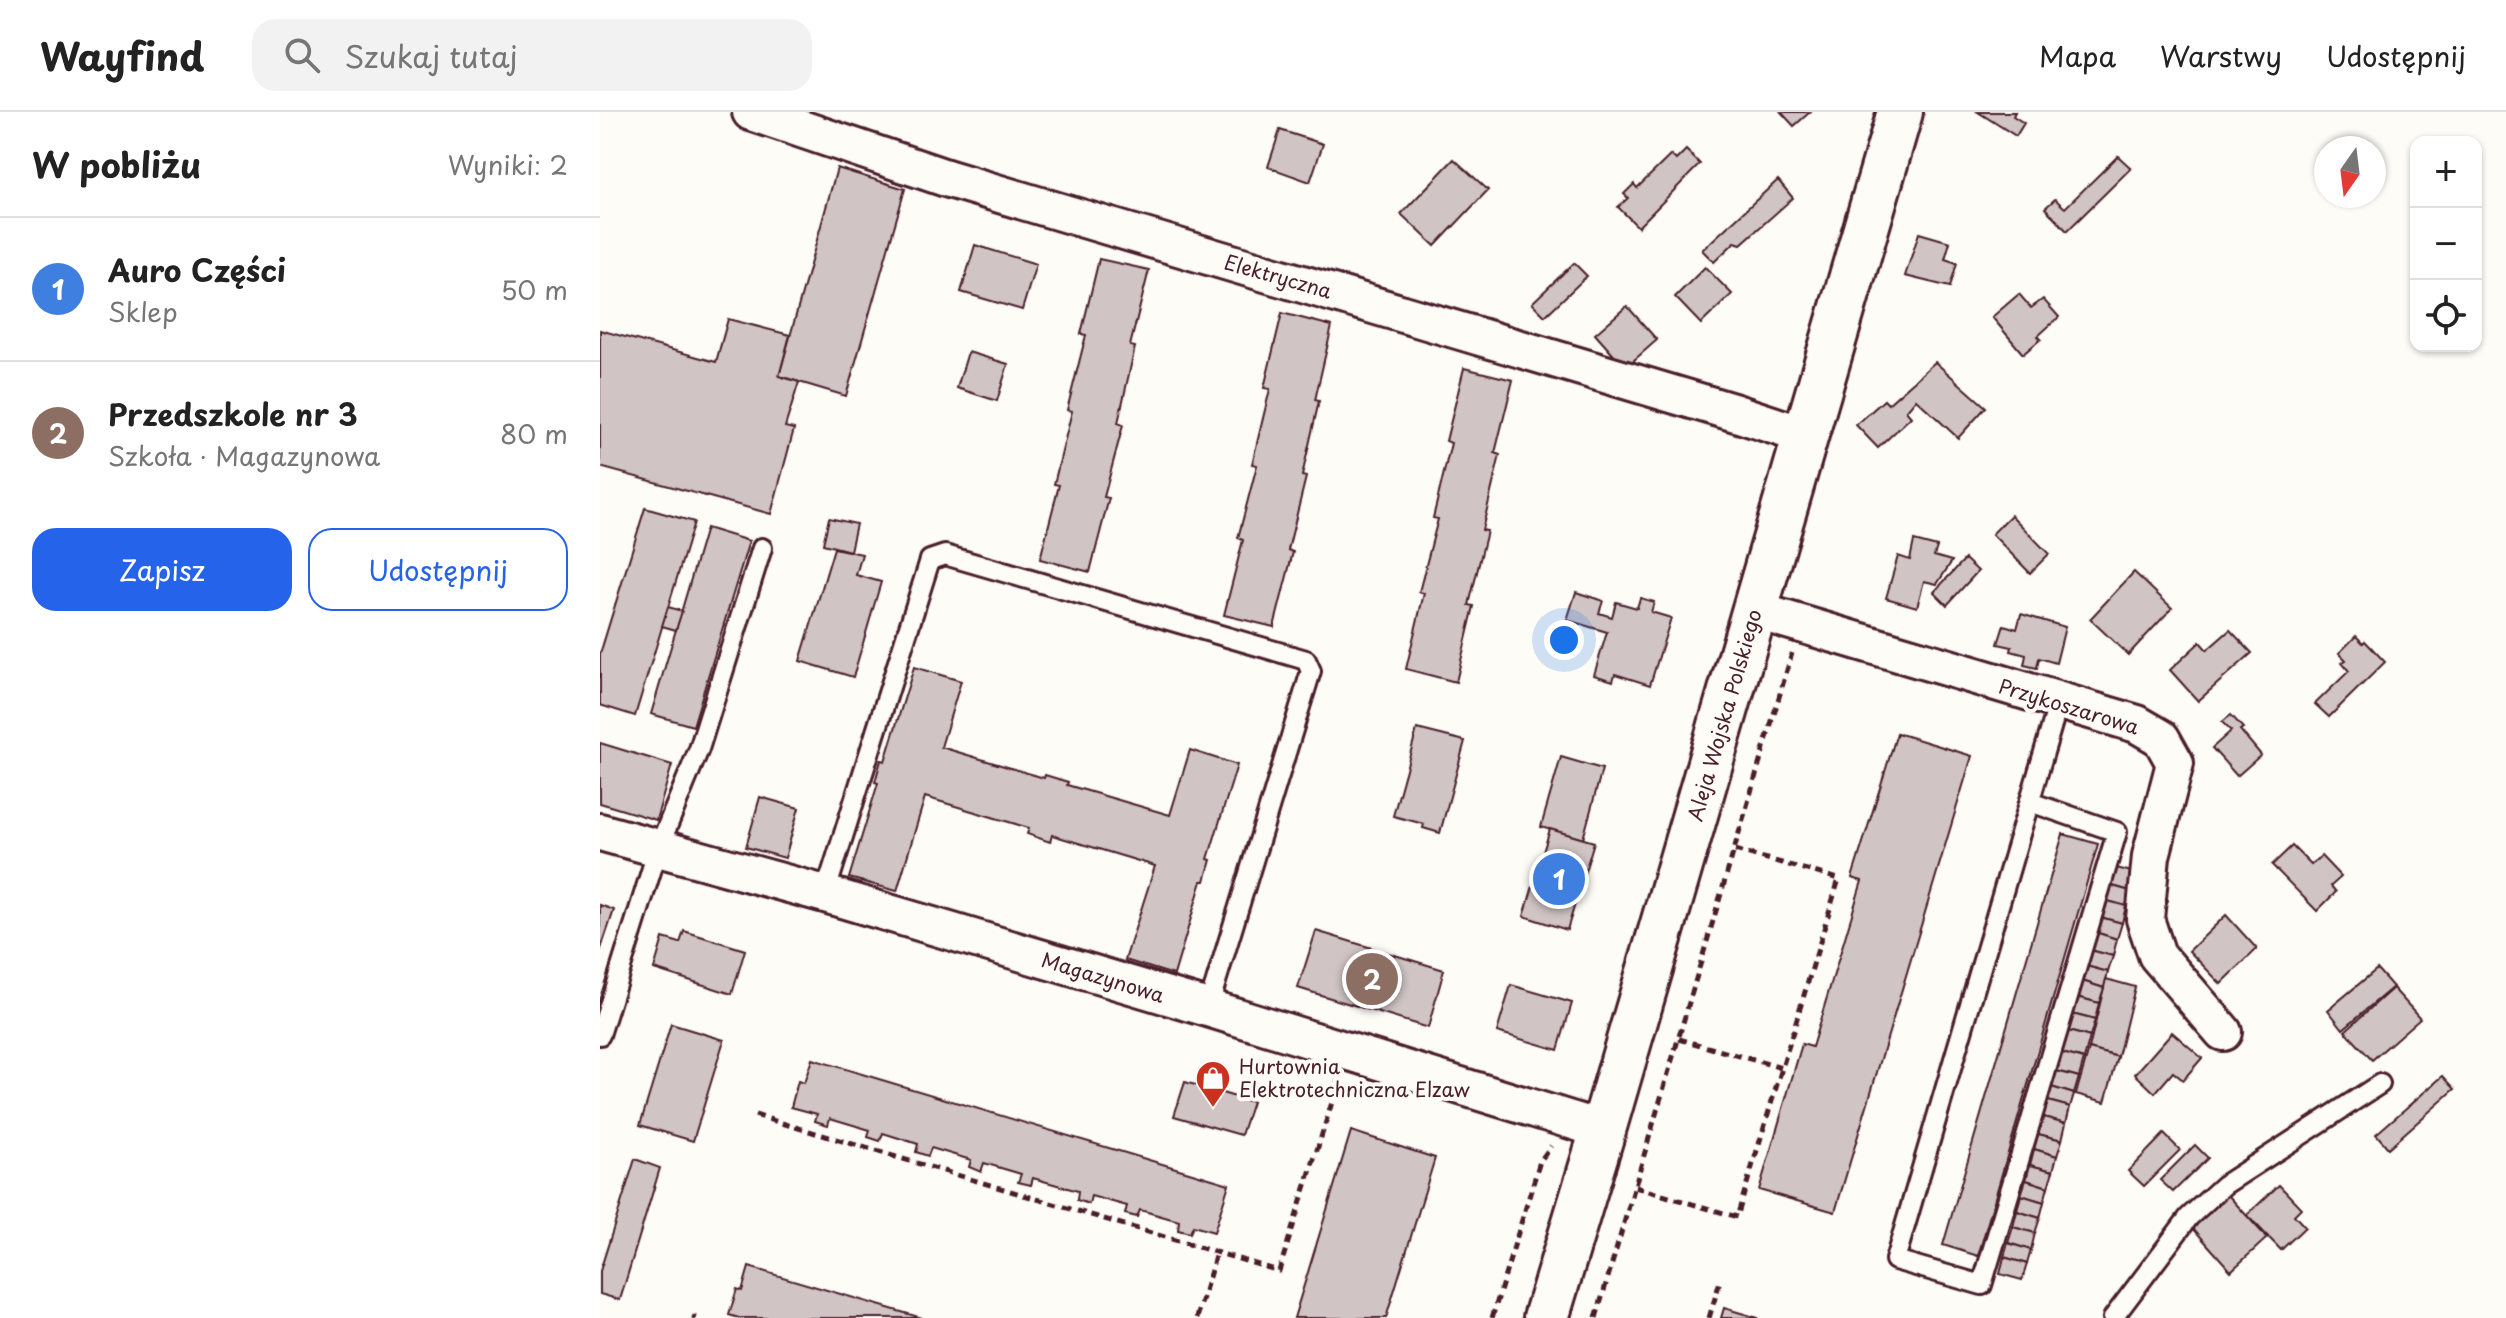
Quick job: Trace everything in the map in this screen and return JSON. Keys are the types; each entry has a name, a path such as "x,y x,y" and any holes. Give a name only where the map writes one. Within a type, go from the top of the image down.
{"main road":[{"name":"Aleja Wojska Polskiego","path":"1546,1318 1900,112"}],"street":[{"name":"Elektryczna","path":"751,112 946,178 1806,436"},
{"name":"Przykoszarowa","path":"1754,610 2137,724 2161,738 2175,763 2151,856 2145,919 2157,955 2223,1032"},
{"name":"Magazynowa","path":"600,832 825,894 1603,1130"}],"lane":[{"path":"600,1035 658,849 699,749 762,548"},
{"path":"825,894 930,560 945,555 1306,660 1311,671 1208,1008"},
{"path":"2030,802 2117,832 1982,1285 1895,1260 2059,701"},
{"path":"2113,1318 2189,1217 2224,1185 2380,1084"}],"path":[{"path":"1596,1318 1801,625"},
{"path":"1635,1187 1737,1217 1839,879 1735,850"},
{"path":"1679,1039 1782,1068"},
{"path":"755,1115 1279,1271 1348,1052"},
{"path":"1197,1318 1216,1253"},
{"path":"1709,1318 1721,1278"}],"building":[{"path":"1781,112 1810,112 1794,126"},
{"path":"1978,112 2015,112 2013,116 2024,123 2016,136"},
{"path":"1280,130 1323,144 1310,182 1268,167"},
{"path":"1686,150 1700,164 1638,227 1618,207 1628,198 1624,194 1634,184 1637,188 1671,155 1676,160"},
{"path":"2118,156 2131,168 2067,231 2045,208 2055,199 2065,208"},
{"path":"1454,159 1488,190 1435,246 1401,214"},
{"path":"837,168 905,189 846,396 779,376"},
{"path":"1778,180 1793,198 1741,244 1735,242 1714,262 1702,250"},
{"path":"1919,233 1950,242 1945,259 1957,263 1950,287 1905,276"},
{"path":"975,245 1036,264 1022,310 961,292"},
{"path":"1099,259 1149,270 1130,346 1135,347 1118,423 1123,425 1104,497 1109,498 1090,572 1040,559 1059,485 1054,484 1072,411 1067,410 1086,335 1081,334"},
{"path":"1574,263 1587,276 1545,316 1532,303"},
{"path":"1705,267 1732,294 1701,324 1675,297"},
{"path":"2019,294 2031,308 2043,299 2059,317 2038,336 2041,339 2023,354 1992,317"},
{"path":"1627,306 1657,340 1625,368 1595,334"},
{"path":"1282,313 1332,326 1315,400 1319,401 1302,476 1306,477 1288,550 1293,552 1274,627 1224,615 1243,540 1238,538 1257,465 1252,464 1270,389 1264,388"},
{"path":"728,319 790,335 779,376 799,382 785,427 794,429 771,514 600,467 600,330 716,362"},
{"path":"968,352 1008,364 997,401 957,388"},
{"path":"1935,362 1986,407 1958,438 1916,399 1906,411 1911,417 1878,448 1856,425 1884,400 1888,404"},
{"path":"1464,368 1513,380 1495,453 1500,455 1482,530 1487,531 1469,605 1474,606 1456,682 1406,669 1424,593 1419,592 1438,519 1433,518 1451,443 1446,441"},
{"path":"645,508 694,522 635,716 600,705 600,654"},
{"path":"2011,515 2049,554 2030,573 1992,534"},
{"path":"829,518 856,524 850,551 823,544"},
{"path":"706,528 749,541 693,726 651,714"},
{"path":"1914,541 1937,547 1934,556 1952,561 1937,584 1924,581 1917,607 1886,598 1898,556 1910,560"},
{"path":"834,548 862,554 856,575 881,582 853,677 800,661"},
{"path":"1965,559 1978,571 1947,605 1934,592"},
{"path":"2134,572 2172,608 2128,655 2090,619"},
{"path":"1576,592 1603,601 1599,613 1612,617 1616,602 1637,608 1640,598 1654,602 1651,612 1671,618 1650,685 1615,674 1613,681 1594,675 1607,632 1567,620"},
{"path":"668,607 682,611 676,630 662,626"},
{"path":"2021,614 2065,627 2056,663 2039,658 2037,668 2024,665 2026,655 1998,644 2004,625 2017,629"},
{"path":"2230,630 2252,653 2198,701 2170,670 2200,642 2207,650"},
{"path":"2356,636 2385,662 2329,717 2315,704 2349,671 2342,663 2346,660 2339,653"},
{"path":"914,667 961,681 941,747 1044,778 1045,775 1068,782 1067,785 1170,815 1190,750 1237,765 1208,859 1211,860 1205,881 1202,881 1174,975 1125,960 1155,866 1052,835 1050,842 1027,834 1029,828 925,797 897,891 849,878 878,783 875,782 881,760 885,761"},
{"path":"2231,715 2261,755 2237,776 2212,748 2231,731 2222,722"},
{"path":"1417,729 1465,741 1440,833 1423,828 1424,824 1393,816"},
{"path":"1897,733 1972,756 1835,1212 1759,1190 1802,1044 1812,1047 1862,881 1852,878"},
{"path":"600,743 672,765 656,820 600,803"},
{"path":"1561,757 1602,769 1583,839 1541,827"},
{"path":"760,797 799,808 785,858 746,847"},
{"path":"1550,829 1594,842 1567,930 1524,916"},
{"path":"2063,834 2098,844 1978,1256 1943,1245"},
{"path":"2292,846 2311,865 2321,856 2341,877 2331,886 2336,892 2317,911 2272,865"},
{"path":"2113,867 2135,873 2130,891 2109,885"},
{"path":"2109,885 2130,891 2126,906 2104,900"},
{"path":"2104,900 2126,906 2122,923 2100,917"},
{"path":"600,905 614,910 600,952"},
{"path":"2226,915 2257,949 2221,984 2189,951"},
{"path":"2100,917 2122,923 2117,939 2095,932"},
{"path":"684,931 745,950 732,994 654,969 663,938 680,943"},
{"path":"1316,931 1444,970 1428,1028 1298,988"},
{"path":"2095,932 2117,939 2113,956 2090,950"},
{"path":"2090,950 2113,956 2108,972 2086,966"},
{"path":"2086,966 2108,972 2104,988 2082,981"},
{"path":"2377,969 2393,987 2343,1029 2328,1010"},
{"path":"2106,979 2135,987 2118,1057 2089,1049"},
{"path":"2082,981 2104,988 2099,1003 2077,997"},
{"path":"1511,985 1572,1003 1558,1050 1497,1032"},
{"path":"2393,988 2420,1018 2372,1060 2345,1031"},
{"path":"2077,997 2099,1003 2095,1020 2072,1014"},
{"path":"2072,1014 2095,1020 2090,1037 2068,1031"},
{"path":"671,1024 724,1040 693,1141 640,1125"},
{"path":"2068,1031 2090,1037 2084,1059 2062,1053"},
{"path":"2172,1032 2202,1058 2183,1080 2173,1072 2155,1093 2135,1074"},
{"path":"2089,1049 2118,1057 2105,1102 2076,1094"},
{"path":"2062,1053 2084,1059 2079,1077 2057,1071"},
{"path":"812,1059 1229,1184 1214,1232 1193,1226 1190,1233 1178,1230 1179,1221 1140,1210 1137,1217 1125,1214 1127,1206 1091,1196 1089,1204 1077,1200 1078,1191 1033,1178 1031,1185 1018,1182 1021,1174 984,1163 981,1172 969,1167 971,1160 931,1148 928,1156 916,1152 918,1144 883,1133 880,1141 868,1137 870,1130 830,1118 828,1125 815,1121 817,1114 791,1107 798,1081 804,1083"},
{"path":"2056,1071 2079,1077 2074,1094 2051,1087"},
{"path":"2443,1076 2455,1089 2388,1148 2376,1134"},
{"name":"Hurtownia Elektrotechniczna Elzaw","path":"1185,1082 1252,1102 1241,1135 1174,1116"},
{"path":"2051,1087 2074,1094 2070,1107 2048,1101"},
{"path":"2048,1101 2070,1107 2066,1123 2043,1117"},
{"path":"2043,1117 2066,1123 2062,1140 2038,1134"},
{"path":"1351,1131 1435,1158 1386,1318 1294,1318"},
{"path":"2038,1134 2062,1140 2057,1156 2034,1149"},
{"path":"2164,1134 2180,1150 2144,1186 2128,1171"},
{"path":"2195,1145 2208,1158 2173,1192 2160,1180"},
{"path":"2034,1149 2057,1156 2053,1171 2030,1165"},
{"path":"635,1159 660,1168 620,1300 600,1294 600,1271"},
{"path":"2030,1165 2053,1171 2048,1187 2026,1180"},
{"path":"2026,1180 2048,1187 2044,1202 2021,1195"},
{"path":"2279,1185 2301,1208 2294,1215 2305,1227 2281,1250 2247,1215"},
{"path":"2021,1195 2044,1202 2040,1218 2017,1211"},
{"path":"2228,1195 2267,1238 2231,1271 2192,1227"},
{"path":"2017,1211 2040,1218 2035,1233 2013,1227"},
{"path":"2013,1227 2035,1233 2031,1250 2008,1243"},
{"path":"2008,1243 2031,1250 2027,1264 2004,1257"},
{"path":"2004,1257 2027,1264 2022,1280 2000,1274"},
{"path":"749,1267 922,1318 739,1318 729,1315 737,1289 742,1291"},
{"path":"1724,1308 1758,1318 1721,1318"}],"place":[{"name":"Auro Części","path":"1559,879"},
{"name":"Przedszkole nr 3","path":"1372,979"},
{"name":"Hurtownia Elektrotechniczna Elzaw","path":"1213,1109"}]}
